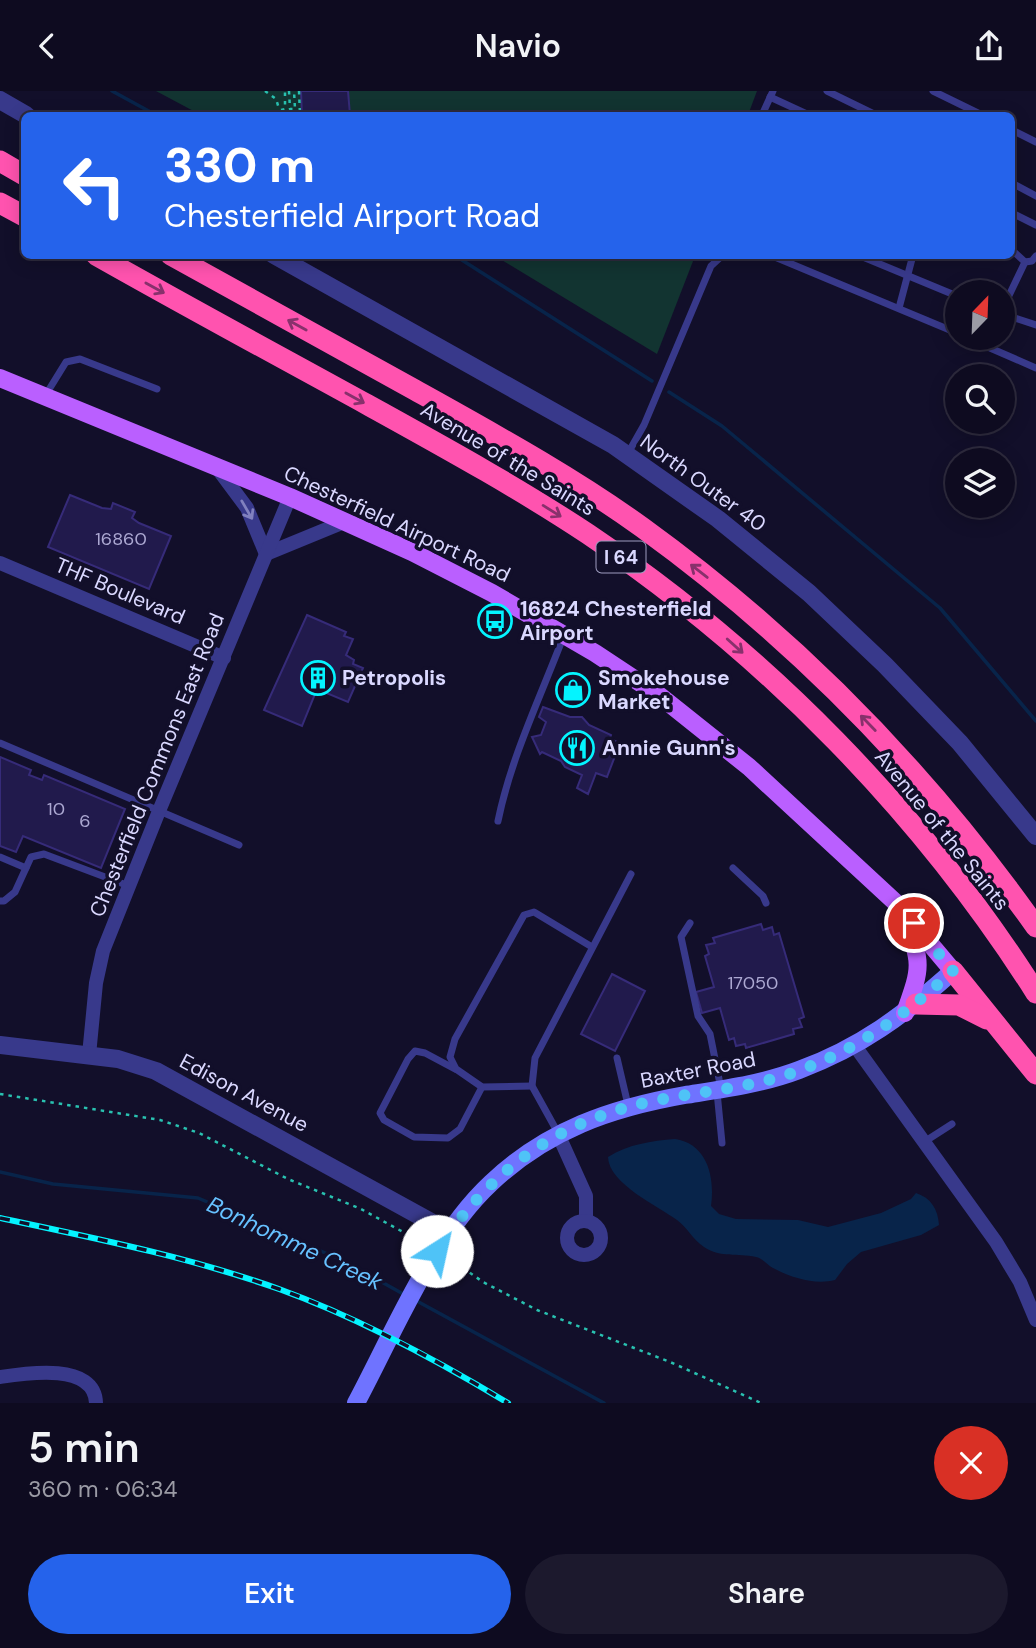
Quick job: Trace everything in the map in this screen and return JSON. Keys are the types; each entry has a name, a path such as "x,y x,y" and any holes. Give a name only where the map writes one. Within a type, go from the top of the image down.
{"highway":[{"path":"0,161 21,173"},
{"path":"0,203 21,214"},
{"name":"Avenue of the Saints","path":"103,259 532,498 626,561 698,615 800,706 893,803 979,909 1036,993"},
{"name":"Avenue of the Saints","path":"178,259 527,454 614,508 688,562 783,641 881,735 948,811 1036,927"},
{"path":"953,971 1036,1074"},
{"path":"910,1009 959,1005 996,1024"}],"main road":[{"name":"Chesterfield Airport Road","path":"0,378 290,498 442,566 565,635 660,697 734,755 895,902 953,971"},
{"path":"895,902 913,940 919,964 910,1009"},
{"name":"Baxter Road","path":"356,1403 449,1232 471,1203 491,1183 534,1149 558,1134 603,1114 719,1091 798,1071 855,1046 910,1009 953,971"}],"street":[{"path":"0,100 21,112"},
{"name":"North Outer 40","path":"281,259 613,445 718,519 809,593 886,665 960,743 1036,836"},
{"path":"218,470 247,508 266,554 344,522"},
{"name":"Chesterfield Commons East Road","path":"89,1055 96,983 103,951 290,498"},
{"name":"THF Boulevard","path":"0,563 224,657"},
{"name":"Edison Avenue","path":"0,1045 89,1055 137,1064 167,1077 449,1232"},
{"path":"855,1046 996,1242 1020,1282 1036,1320"},
{"path":"558,1134 586,1196 586,1221"},
{"path":"0,1377 57,1372 77,1377 90,1387 96,1403"}],"lane":[{"path":"827,91 870,112"},
{"path":"933,91 976,112"},
{"path":"763,112 771,94 804,112"},
{"path":"1015,132 1036,142"},
{"path":"1015,184 1036,195"},
{"path":"1015,214 1036,225"},
{"path":"1015,253 1025,262"},
{"path":"1025,262 1032,261 1036,256"},
{"path":"627,456 653,406 711,266 719,259"},
{"path":"781,259 945,329"},
{"path":"868,259 945,291"},
{"path":"899,308 912,259"},
{"path":"1015,283 1025,262"},
{"path":"1015,318 1036,325"},
{"path":"1003,350 1036,367"},
{"path":"44,397 66,362 80,359 157,389"},
{"path":"498,821 510,776 565,635"},
{"path":"0,744 239,845"},
{"path":"0,901 15,892 31,857 44,854 129,885"},
{"path":"0,857 26,868"},
{"path":"733,868 766,903"},
{"path":"558,1134 532,1086 535,1058 631,874"},
{"path":"456,1069 450,1057 455,1039 524,915 534,912 592,947"},
{"path":"690,923 681,937 698,1016 710,1034 719,1091 722,1143"},
{"path":"482,1087 460,1129 448,1138 414,1137 384,1120 380,1113 408,1059 415,1051 425,1053 456,1069 482,1087 532,1086"},
{"path":"617,1058 629,1107"},
{"path":"924,1142 952,1125"}],"path":[{"path":"265,91 272,96 280,112"},
{"path":"272,96 275,91"},
{"path":"282,112 289,91"},
{"path":"299,91 301,112"},
{"path":"0,1094 160,1120 199,1133 288,1179 361,1209 420,1242"},
{"path":"446,1256 483,1282 537,1310 670,1362 761,1403"}],"green space":[{"path":"156,91 757,91 749,112 195,112"},
{"path":"500,259 694,259 657,354"}],"water":[{"path":"675,1139 686,1142 702,1155 712,1184 711,1206 719,1214 736,1219 798,1220 828,1227 881,1213 911,1199 916,1193 933,1205 939,1225 921,1235 861,1252 835,1280 812,1281 796,1278 756,1257 717,1253 700,1244 677,1220 625,1185 610,1167 608,1157 624,1149"}],"building":[{"path":"301,91 348,91 350,112 302,112"},
{"path":"70,495 102,508 111,509 113,503 135,512 132,518 139,523 171,536 149,589 48,547"},
{"name":"Petropolis","path":"307,615 346,632 344,636 353,639 346,655 354,660 353,664 363,668 348,702 317,689 302,726 264,710"},
{"name":"Annie Gunn's","path":"543,707 570,717 582,717 589,725 611,735 610,739 620,743 607,777 596,773 588,794 577,788 582,775 565,767 561,761 542,752 540,754 532,737 541,735 546,722 539,717"},
{"path":"0,757 31,770 29,775 42,780 44,775 125,809 101,868 23,836 16,852 0,846"},
{"path":"761,924 763,930 772,927 774,935 779,933 804,1017 799,1019 802,1027 793,1029 794,1034 746,1048 745,1044 736,1046 734,1038 729,1040 720,1008 702,1013 696,992 714,987 705,956 709,954 706,945 715,943 713,938"},
{"path":"612,974 645,991 615,1051 581,1034"}],"waterway":[{"path":"112,91 150,112"},
{"path":"460,259 652,381"},
{"path":"669,392 722,426 940,608 1036,721"},
{"name":"Bonhomme Creek","path":"0,1172 53,1184 198,1198 344,1261 405,1295"},
{"name":"Bonhomme Creek","path":"415,1300 604,1403"}],"railway":[{"path":"0,1218 176,1258 279,1289 396,1340 508,1403"}],"place":[{"name":"16824 Chesterfield Airport","path":"495,621"},
{"name":"Petropolis","path":"318,678"},
{"name":"Smokehouse Market","path":"573,690"},
{"name":"Annie Gunn's","path":"577,748"}],"route":[{"path":"437,1251 471,1203 491,1183 558,1134 603,1114 629,1107 768,1080 798,1071 855,1046 880,1031 953,971 914,923"}]}
